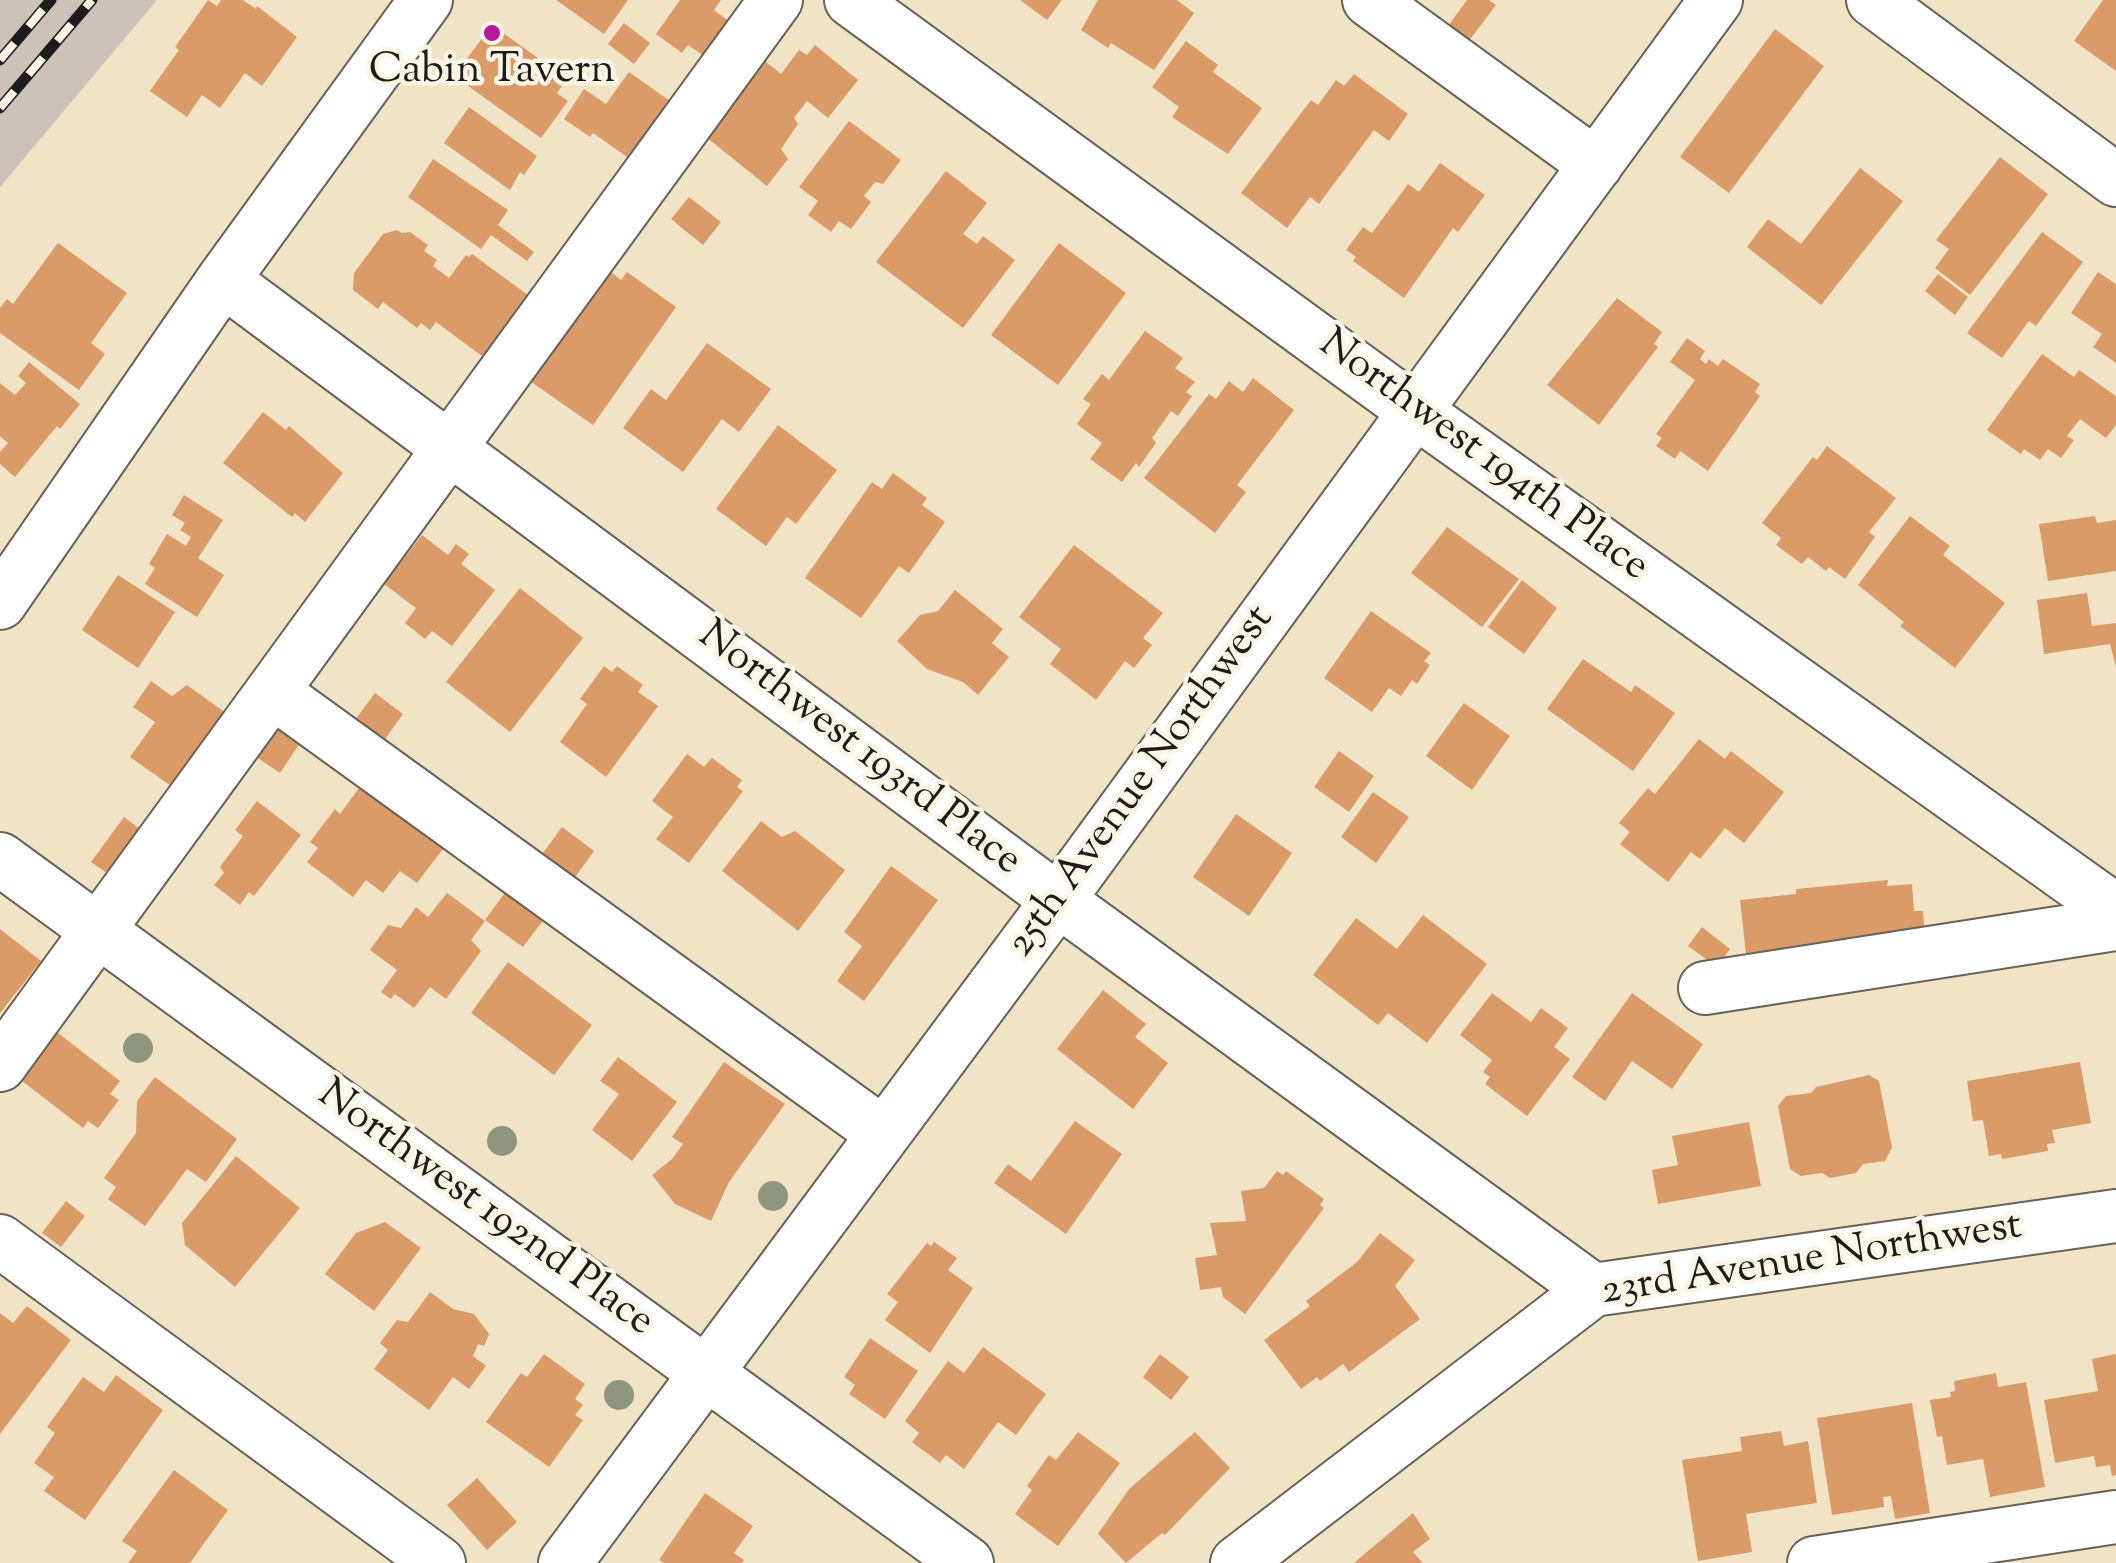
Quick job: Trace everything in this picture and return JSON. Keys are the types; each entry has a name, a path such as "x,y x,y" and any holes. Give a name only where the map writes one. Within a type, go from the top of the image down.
{"street":[{"path":"0,603 223,280 426,0"},
{"path":"0,1065 776,0"},
{"name":"Northwest 194th Place","path":"851,0 1415,412 2116,911"},
{"path":"1369,0 1596,164"},
{"name":"25th Avenue Northwest","path":"565,1563 1058,900 1716,0"},
{"path":"1872,0 2116,180"},
{"name":"Northwest 193rd Place","path":"223,280 1058,900 1592,1290"},
{"path":"273,692 884,1134"},
{"name":"Northwest 192nd Place","path":"0,859 967,1563"},
{"path":"1705,988 2116,924"},
{"name":"23rd Avenue Northwest","path":"1237,1563 1592,1290 2116,1216"},
{"path":"0,1241 440,1563"},
{"path":"1814,1563 2116,1517"}],"shaded area":[{"path":"0,0 157,0 0,187"}],"building":[{"path":"208,0 217,6 221,0 243,0 297,37 262,86 245,73 220,108 202,95 187,117 150,91"},
{"path":"556,0 628,0 604,34"},
{"path":"680,0 721,0 714,10 731,23 707,58 688,45 682,53 656,34"},
{"path":"1020,0 1062,0 1047,20"},
{"path":"1098,0 1177,0 1194,13 1154,70 1111,43 1108,48 1081,30"},
{"path":"1467,0 1489,0 1496,5 1468,42 1448,26"},
{"path":"2103,0 2116,0 2116,71 2074,41"},
{"path":"624,23 650,43 634,64 608,44"},
{"path":"492,25 567,79 557,93 568,101 541,138 454,76"},
{"path":"1775,29 1824,66 1729,193 1680,157"},
{"path":"1186,41 1218,65 1213,72 1262,108 1228,154 1172,117 1179,107 1152,87"},
{"path":"815,45 858,80 828,118 807,101 794,118 798,124 781,149 788,159 767,186 706,137 737,98 727,89 755,53 781,74 799,50 807,55"},
{"path":"629,72 670,101 630,159 593,133 590,137 564,119 584,89 606,104"},
{"path":"1354,74 1408,114 1389,141 1374,130 1319,204 1310,197 1287,228 1241,193 1311,100 1318,105 1336,80 1344,86"},
{"path":"469,107 537,156 524,175 520,172 510,190 444,143"},
{"path":"849,121 901,160 883,184 875,182 864,196 871,202 851,229 839,221 831,232 808,215 818,201 799,187"},
{"path":"2000,157 2048,194 1970,295 1935,268 1949,249 1936,240"},
{"path":"433,159 508,210 498,225 534,252 527,261 491,235 481,249 408,197"},
{"path":"1440,163 1485,195 1458,232 1453,228 1404,298 1353,261 1356,257 1346,250 1363,227 1372,233 1408,184 1419,192"},
{"path":"1860,168 1903,201 1821,305 1747,247 1768,219 1801,244"},
{"path":"946,171 987,203 963,234 977,244 983,236 1015,260 963,328 876,262"},
{"path":"689,197 721,222 703,245 671,219"},
{"path":"410,232 428,245 424,251 437,260 433,266 449,278 466,255 472,254 532,298 486,359 436,322 430,330 421,323 417,328 383,302 378,309 353,290 354,273 383,234"},
{"path":"2042,232 2083,262 2036,326 2029,321 2002,358 1967,333"},
{"path":"58,243 127,293 91,343 105,354 79,390 0,333 0,308 7,299 13,304"},
{"path":"1059,243 1126,293 1058,385 991,335"},
{"path":"608,270 621,280 627,272 676,307 593,425 530,381"},
{"path":"2098,272 2116,284 2116,363 2093,347 2102,334 2071,313"},
{"path":"1938,274 1968,297 1955,315 1925,291"},
{"path":"1617,298 1662,332 1654,344 1658,347 1599,425 1547,385"},
{"path":"1145,331 1183,358 1175,368 1195,382 1186,392 1192,396 1178,416 1171,411 1152,438 1156,443 1122,482 1090,459 1102,443 1077,424 1091,404 1083,399 1102,374 1109,380"},
{"path":"1687,338 1705,351 1700,359 1706,364 1709,359 1718,366 1723,359 1760,384 1755,392 1760,396 1708,471 1680,451 1675,459 1656,446 1662,438 1656,434 1695,380 1670,362"},
{"path":"707,343 771,389 739,432 722,419 683,472 623,428 651,389 666,400"},
{"path":"2042,354 2074,377 2079,370 2116,396 2116,425 2106,438 2080,419 2067,436 2074,440 2061,458 2048,449 2040,460 2024,449 2021,454 1987,430"},
{"path":"29,362 80,404 15,477 0,464 0,452 8,443 0,436 0,383 15,395 26,383 18,376"},
{"path":"1253,378 1294,410 1237,485 1246,492 1215,533 1144,478 1209,394 1216,399 1229,381 1243,392"},
{"path":"263,412 286,430 289,426 343,473 305,522 295,513 292,517 223,463"},
{"path":"778,425 837,470 796,524 787,517 766,546 716,509"},
{"path":"1827,446 1896,498 1869,532 1875,537 1845,579 1808,557 1802,564 1776,545 1781,538 1762,523 1813,457 1817,460"},
{"path":"893,473 927,498 922,505 945,522 909,573 899,566 861,618 805,578 872,482 882,489"},
{"path":"184,495 223,520 198,558 224,575 197,617 145,584 155,568 149,564 167,534 186,546 191,537 180,530 185,523 172,515"},
{"path":"1910,516 1950,546 1943,555 2005,603 1955,668 1900,626 1904,622 1858,585"},
{"path":"2095,516 2097,523 2116,520 2116,571 2048,581 2039,524"},
{"path":"1447,527 1519,579 1482,627 1411,573"},
{"path":"422,535 448,555 456,544 469,554 461,564 495,590 452,646 432,631 425,639 405,623 416,608 384,584"},
{"path":"1074,545 1163,613 1143,638 1152,645 1134,668 1125,661 1096,700 1050,664 1061,649 1019,617"},
{"path":"118,575 175,612 138,668 82,630"},
{"path":"1522,580 1557,608 1524,654 1488,627"},
{"path":"520,588 583,638 510,732 446,682"},
{"path":"955,590 1003,629 992,643 1009,657 978,695 963,682 927,669 897,641 920,615 938,611"},
{"path":"2087,593 2092,626 2116,623 2116,667 2110,644 2044,654 2037,600"},
{"path":"1371,611 1431,653 1424,661 1430,665 1417,684 1412,680 1401,696 1389,688 1372,712 1324,678"},
{"path":"1583,659 1631,692 1635,685 1675,713 1633,771 1547,709"},
{"path":"604,666 612,672 617,666 643,685 638,692 658,706 606,777 560,742 587,704 580,699"},
{"path":"151,681 172,696 187,685 226,713 181,793 130,757 155,722 133,707"},
{"path":"375,693 403,714 378,749 349,728"},
{"path":"1464,703 1510,736 1472,790 1426,756"},
{"path":"273,723 300,743 280,773 252,754"},
{"path":"1699,739 1725,759 1731,751 1784,792 1744,843 1725,828 1700,859 1691,852 1668,882 1620,844 1630,832 1619,823 1648,788 1655,794"},
{"path":"1339,751 1374,776 1349,812 1314,787"},
{"path":"687,754 704,767 712,758 742,780 737,787 743,791 689,863 656,839 673,817 652,801"},
{"path":"359,788 382,805 392,792 452,837 417,883 400,871 383,893 366,880 353,897 307,862 318,848 310,842 335,809 340,814"},
{"path":"1373,792 1409,817 1376,863 1341,837"},
{"path":"257,801 301,835 254,896 249,892 240,905 214,885 224,873 220,867 243,836 235,830"},
{"path":"1236,814 1292,853 1249,916 1193,877"},
{"path":"124,817 152,838 120,882 91,862"},
{"path":"761,821 782,837 795,831 845,870 798,931 722,871"},
{"path":"562,827 594,851 568,887 535,864"},
{"path":"891,866 938,900 864,1001 837,981 862,946 844,932"},
{"path":"1888,880 1887,886 1912,884 1914,911 1923,911 1925,935 1746,954 1740,900 1796,894 1796,889"},
{"path":"510,886 548,914 523,947 485,920"},
{"path":"447,893 485,921 471,940 481,951 446,999 430,987 414,1008 395,994 391,999 381,992 397,970 370,950 388,925 401,928 416,907 428,917"},
{"path":"1423,915 1487,964 1427,1043 1388,1013 1378,1025 1313,975 1356,918 1397,949"},
{"path":"1702,927 1730,949 1717,967 1688,946"},
{"path":"0,929 41,961 0,1013"},
{"path":"508,962 592,1025 554,1075 471,1013"},
{"path":"1103,990 1146,1024 1135,1037 1168,1063 1133,1109 1057,1049"},
{"path":"1492,993 1531,1022 1541,1008 1568,1028 1554,1047 1570,1059 1527,1116 1485,1084 1490,1077 1483,1072 1492,1060 1460,1035"},
{"path":"1632,993 1703,1044 1672,1089 1632,1061 1605,1101 1572,1077"},
{"path":"49,1026 120,1081 110,1094 119,1100 98,1128 88,1121 83,1128 13,1074"},
{"path":"618,1057 677,1102 632,1161 592,1130 619,1094 600,1081"},
{"path":"724,1062 785,1104 729,1182 711,1221 675,1204 652,1175 683,1144 672,1137"},
{"path":"2080,1062 2091,1123 2052,1130 2055,1143 2047,1144 2048,1151 2002,1159 2001,1154 1989,1156 1983,1120 1973,1121 1967,1081"},
{"path":"1869,1075 1879,1081 1892,1148 1885,1161 1863,1164 1856,1173 1830,1178 1822,1173 1801,1176 1790,1169 1778,1106 1786,1096 1811,1093 1816,1087"},
{"path":"155,1077 237,1139 206,1182 187,1169 145,1226 108,1199 116,1187 104,1178 136,1133 137,1101"},
{"path":"1075,1121 1122,1154 1066,1234 994,1183 1008,1164 1031,1181"},
{"path":"1749,1122 1761,1186 1658,1204 1652,1170 1678,1165 1672,1136"},
{"path":"236,1156 300,1208 235,1287 185,1245 182,1223"},
{"path":"1277,1171 1283,1175 1286,1171 1324,1199 1320,1205 1324,1208 1245,1314 1223,1297 1221,1287 1200,1290 1195,1258 1217,1255 1210,1223 1246,1221 1241,1191 1264,1188"},
{"path":"66,1201 85,1216 61,1247 42,1233"},
{"path":"385,1222 421,1248 374,1311 325,1274 356,1233"},
{"path":"1380,1233 1415,1260 1395,1286 1420,1319 1349,1372 1343,1364 1301,1389 1264,1340 1310,1306 1306,1301 1357,1262"},
{"path":"934,1242 957,1258 948,1270 973,1288 930,1353 885,1320 898,1302 887,1294 927,1243 931,1246"},
{"path":"430,1292 453,1309 474,1314 489,1334 484,1346 478,1344 473,1356 486,1366 469,1389 453,1377 429,1410 374,1369 388,1350 380,1343 397,1320 408,1322"},
{"path":"27,1306 71,1340 0,1434 0,1313 13,1323"},
{"path":"870,1338 918,1371 885,1419 849,1394 855,1385 844,1377"},
{"path":"983,1347 1046,1394 1016,1435 998,1422 964,1469 946,1455 940,1463 912,1442 919,1433 905,1421 948,1361 964,1373"},
{"path":"544,1354 585,1384 575,1399 583,1405 575,1415 583,1420 549,1467 486,1422 521,1373 527,1377"},
{"path":"1160,1354 1189,1377 1171,1400 1143,1377"},
{"path":"2116,1354 2116,1475 2112,1476 2110,1465 2096,1467 2094,1456 2055,1463 2044,1400 2098,1391 2092,1359"},
{"path":"1996,1373 1998,1387 2026,1382 2045,1487 1990,1497 1983,1459 1947,1465 1930,1400 1951,1397 1954,1381"},
{"path":"116,1375 163,1410 85,1520 44,1491 54,1477 34,1463 55,1433 47,1427 83,1377 104,1392"},
{"path":"1912,1403 1930,1513 1895,1519 1891,1496 1883,1497 1884,1507 1832,1515 1817,1418"},
{"path":"1781,1431 1784,1446 1808,1441 1817,1503 1746,1514 1752,1552 1698,1561 1682,1460 1742,1451 1740,1437"},
{"path":"1078,1432 1120,1463 1058,1546 1015,1514 1032,1490 1027,1486 1049,1455 1056,1460"},
{"path":"1195,1432 1230,1468 1165,1535 1162,1533 1126,1563 1098,1534 1129,1489"},
{"path":"174,1470 228,1510 190,1563 128,1563 137,1551 122,1541"},
{"path":"477,1478 517,1522 487,1550 447,1505"},
{"path":"705,1493 753,1526 734,1553 744,1560 742,1563 659,1560"},
{"path":"1413,1513 1430,1539 1413,1552 1423,1563 1354,1563"}],"railway":[{"path":"0,60 51,0"},
{"path":"0,108 92,0"}],"place":[{"name":"Cabin Tavern","path":"492,33"}]}
